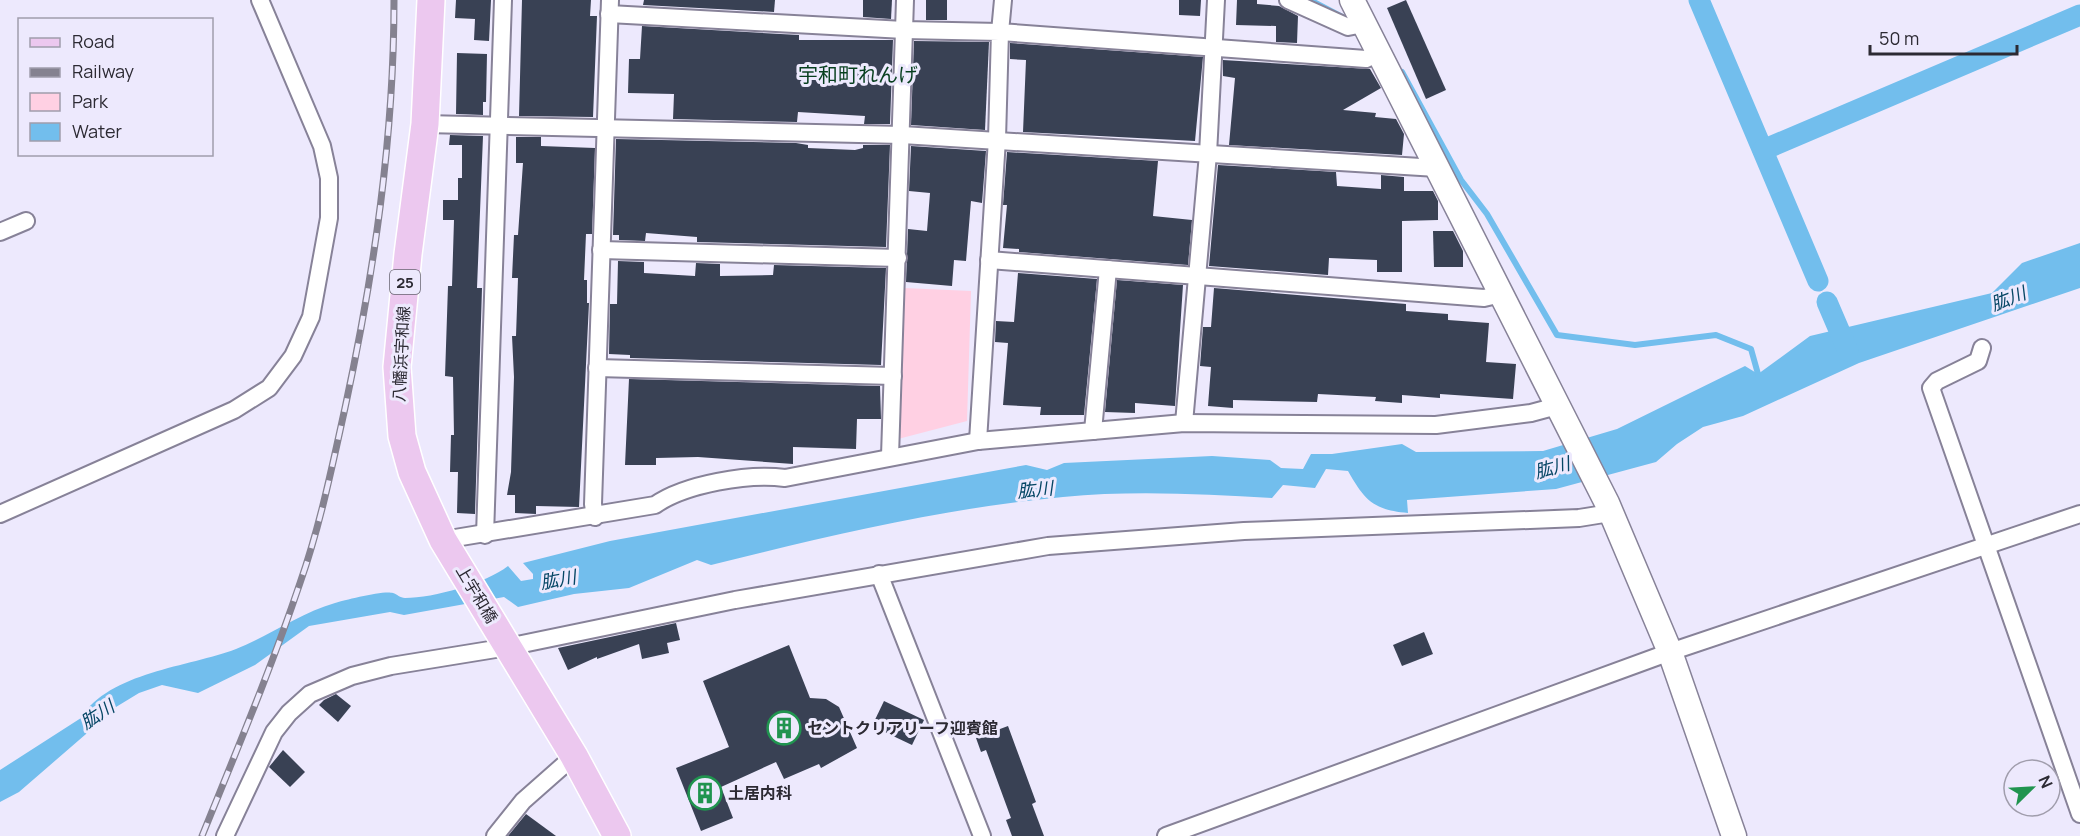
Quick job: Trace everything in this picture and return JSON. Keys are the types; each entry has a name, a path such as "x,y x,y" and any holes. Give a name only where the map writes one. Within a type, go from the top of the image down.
{"main road":[{"name":"八幡浜宇和線","path":"431,0 425,124 408,254 397,367 398,412 412,472 448,547"},
{"name":"上宇和橋","path":"448,547 505,641"},
{"name":"25","path":"505,641 574,756 617,836"}],"street":[{"path":"0,514 234,410 269,388 293,356 311,317 329,218 329,178 322,146 260,0"},
{"path":"485,535 503,0"},
{"path":"890,456 905,0"},
{"path":"978,441 997,140 999,32 1003,0"},
{"path":"1184,423 1216,49 1216,0"},
{"path":"1288,0 1348,27 1363,24"},
{"path":"1352,0 1570,427 1608,508 1670,652 1734,836"},
{"path":"595,517 593,504 597,368 610,7 904,30 999,32 1366,59 1378,53"},
{"path":"425,124 902,135 1437,168"},
{"path":"0,231 26,220"},
{"path":"601,250 898,258"},
{"path":"989,260 1484,298 1501,294"},
{"path":"1093,431 1108,269"},
{"path":"1982,348 1978,361 1937,381 1931,388 2080,814"},
{"path":"597,368 893,376"},
{"path":"448,547 485,535 655,505 672,493 762,475 785,478 890,456 978,441 1184,423 1436,425 1531,413 1557,405"},
{"path":"225,836 274,732 289,713 310,694 352,676 391,666 505,641 1048,546 1244,531 1579,518 1608,508"},
{"path":"1167,836 1670,652 2080,514"},
{"path":"879,574 982,836"},
{"path":"495,836 523,801 574,756"}],"green space":[{"path":"904,288 971,291 967,421 898,439"}],"water":[{"name":"肱川","path":"2080,243 2080,288 1859,363 1743,416 1703,427 1677,444 1656,462 1556,489 1407,500 1408,513 1396,512 1379,506 1365,497 1348,471 1326,469 1315,488 1283,485 1272,498 1141,493 1063,497 974,508 886,524 711,565 697,560 629,588 574,594 518,607 504,597 404,615 390,612 309,626 255,665 198,693 162,685 139,693 116,707 111,715 90,726 86,734 19,792 0,802 0,770 81,718 110,690 151,673 236,649 322,607 340,602 388,592 405,598 430,595 473,584 508,566 521,581 533,579 533,574 523,563 610,541 1026,465 1047,470 1064,463 1212,456 1270,460 1281,468 1303,469 1311,454 1332,454 1402,444 1416,452 1543,451 1617,429 1745,366 1758,374 1810,336 1992,293 2022,263"}],"building":[{"path":"456,0 491,0 489,41 474,40 475,19 455,18"},
{"path":"522,0 591,0 590,16 597,16 593,117 519,116"},
{"path":"644,0 775,0 774,12 643,5"},
{"path":"863,0 892,0 891,19 863,17"},
{"path":"926,0 947,0 947,20 926,20"},
{"path":"1179,0 1201,0 1200,16 1179,15"},
{"path":"1237,0 1257,0 1257,4 1279,6 1298,16 1297,43 1276,42 1276,26 1236,25"},
{"path":"1406,0 1446,90 1426,99 1387,8"},
{"path":"642,26 799,35 799,40 893,40 890,124 864,124 865,116 798,112 797,122 673,119 674,94 628,93 629,59 640,59"},
{"path":"914,41 989,42 985,130 911,125"},
{"path":"1010,43 1203,57 1195,141 1023,132 1026,60 1010,59"},
{"path":"457,53 487,54 486,102 483,102 483,115 456,114"},
{"path":"1223,60 1370,69 1381,88 1343,110 1376,113 1375,117 1396,119 1404,134 1402,155 1229,145 1235,78 1223,76"},
{"path":"450,135 483,136 477,288 482,288 475,514 457,513 458,472 450,472 451,435 454,435 453,377 445,376 448,286 452,286 454,220 443,220 443,200 458,200 458,178 462,178 462,145 449,145"},
{"path":"516,137 541,137 541,146 595,148 592,234 586,234 584,280 587,280 587,303 589,303 579,507 536,506 536,514 515,513 515,495 507,495 511,472 514,377 512,336 516,336 518,278 512,278 514,235 518,235 523,163 516,163"},
{"path":"616,139 796,143 808,145 808,148 855,150 863,148 863,145 890,145 886,247 697,242 697,237 646,233 645,241 619,240 619,235 613,235"},
{"path":"911,146 986,151 982,203 971,201 966,261 954,260 952,286 906,282 908,229 927,231 930,193 909,191"},
{"path":"1007,152 1158,161 1153,216 1192,220 1188,265 1019,252 1019,249 1003,248 1007,205 1003,205"},
{"path":"1218,165 1336,172 1337,186 1381,189 1381,175 1404,177 1404,191 1433,191 1438,201 1438,220 1402,221 1402,272 1377,272 1377,260 1329,258 1328,275 1209,266"},
{"path":"1433,231 1453,231 1463,251 1463,267 1434,267"},
{"path":"618,261 644,262 644,273 695,276 696,263 720,264 720,276 773,275 774,265 886,268 881,365 630,358 630,355 609,354 610,304 617,304"},
{"path":"1018,273 1097,279 1084,415 1040,415 1041,407 1003,405 1008,343 995,342 996,321 1014,322"},
{"path":"1117,280 1183,285 1175,406 1135,403 1135,413 1105,412"},
{"path":"1214,288 1406,304 1406,311 1448,314 1448,320 1489,323 1486,362 1516,364 1513,399 1440,394 1440,398 1402,395 1402,403 1375,401 1376,397 1318,394 1317,402 1233,400 1233,408 1208,406 1211,367 1200,366 1203,327 1211,327"},
{"path":"629,379 880,386 881,419 857,419 856,449 793,447 793,464 698,457 656,458 656,465 625,465"},
{"path":"676,623 680,640 667,643 669,653 642,659 639,644 597,659 597,657 568,670 558,648"},
{"path":"1424,632 1433,654 1402,666 1393,645"},
{"name":"セントクリアリーフ迎賓館","path":"789,645 810,698 826,699 839,707 857,748 821,768 819,764 784,779 776,762 721,787 733,818 701,831 676,768 729,747 703,681"},
{"path":"336,694 351,706 338,722 319,705"},
{"path":"884,701 924,720 912,745 872,726"},
{"path":"1008,726 1036,802 1032,804 1044,836 1012,836 1006,820 1011,818 986,750 981,752 976,738"},
{"path":"283,750 305,772 290,787 269,767"},
{"path":"526,814 556,836 508,836"}],"waterway":[{"path":"1310,0 1346,19"},
{"path":"1699,0 1818,281"},
{"path":"1763,150 2080,15"},
{"path":"1402,72 1461,180 1487,214 1557,335 1635,345 1716,335 1751,349 1758,374"},
{"path":"1827,302 1848,351"}],"railway":[{"path":"202,836 289,615 314,540 330,474 365,307 380,205 390,103 394,0"}],"place":[{"name":"セントクリアリーフ迎賓館","path":"784,728"},
{"name":"土居内科","path":"705,793"}],"district":[{"name":"宇和町れんげ","path":"858,74"}]}
